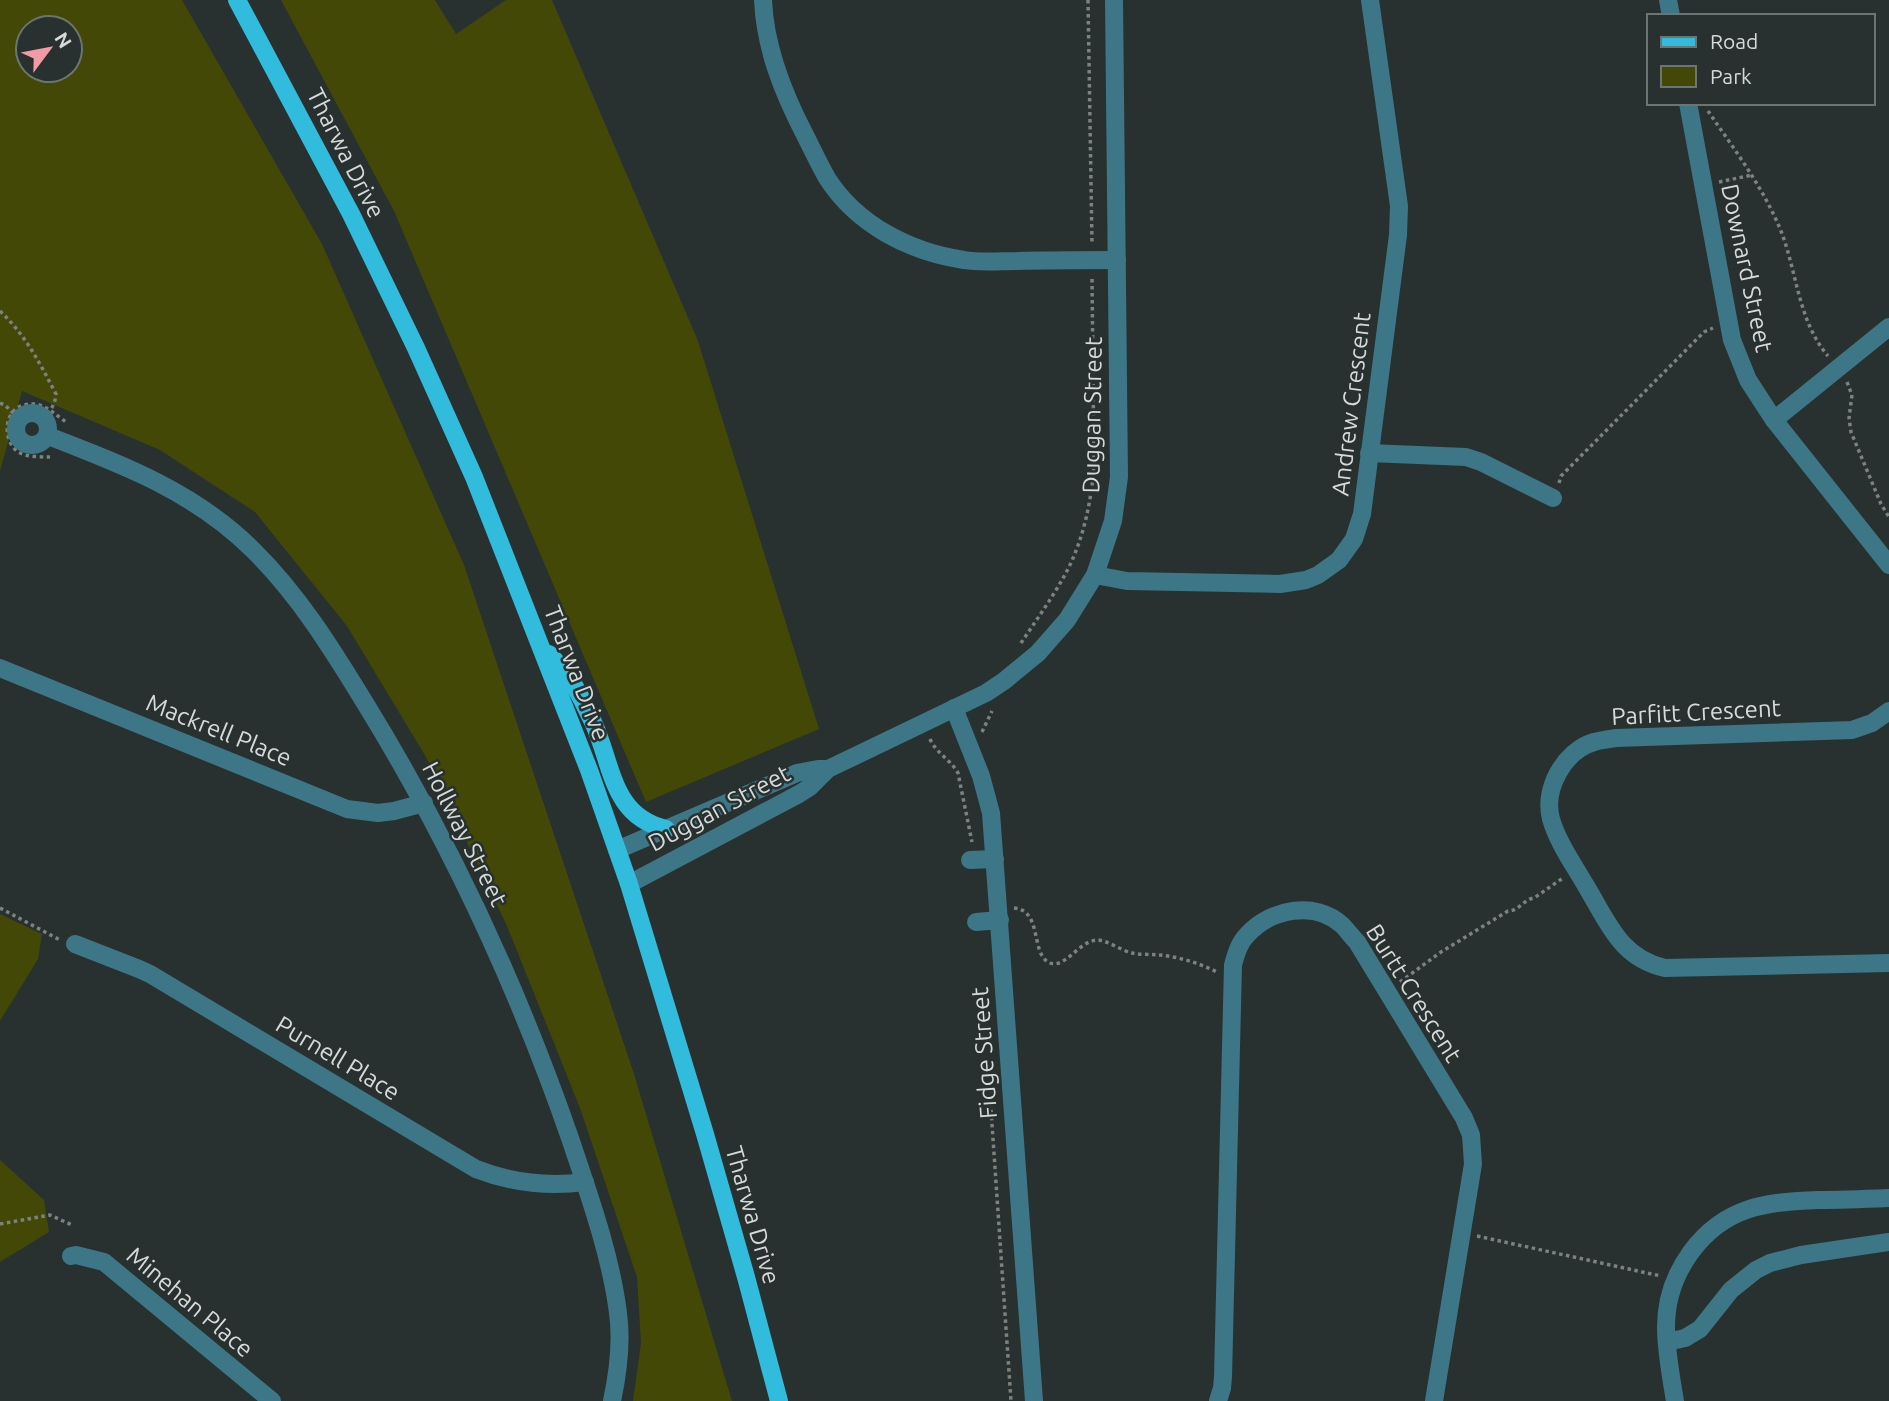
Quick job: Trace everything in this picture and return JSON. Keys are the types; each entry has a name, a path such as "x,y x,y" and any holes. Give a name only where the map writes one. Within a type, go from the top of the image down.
{"main road":[{"name":"Tharwa Drive","path":"237,0 351,214 416,348 474,477 589,770 629,884 705,1133 779,1401"},
{"path":"540,644 570,679 594,724 615,784 625,803 636,816 666,829"}],"street":[{"path":"763,0 773,61 792,110 828,179 864,219 894,239 929,254 967,261 1117,260"},
{"name":"Duggan Street","path":"629,884 799,794 828,769 986,693 1038,653 1067,620 1095,575 1113,521 1119,477 1114,0"},
{"name":"Andrew Crescent","path":"1095,575 1127,581 1280,584 1318,575 1339,560 1354,539 1362,514 1398,235 1399,206 1370,0"},
{"name":"Downard Street","path":"1688,105 1732,340 1748,380 1774,420 1889,565"},
{"path":"1774,420 1889,327"},
{"path":"15,415 47,414 48,436"},
{"name":"Hollway Street","path":"15,415 16,436 25,445 38,445 48,436 119,463 167,486 212,515 253,549 289,589 337,657 396,754 471,895 514,989 585,1182 610,1270 618,1313 617,1379 612,1401"},
{"path":"1369,453 1466,457 1553,498"},
{"name":"Mackrell Place","path":"0,668 347,808 378,813 424,803"},
{"name":"Fidge Street","path":"954,709 982,776 991,813 1034,1401"},
{"name":"Parfitt Crescent","path":"1889,711 1872,723 1852,730 1615,738 1592,742 1573,754 1558,773 1553,783 1550,806 1551,818 1559,839 1621,943 1636,957 1655,966 1665,968 1889,962"},
{"name":"Duggan Street","path":"617,850 797,773 828,769"},
{"path":"973,860 995,859"},
{"name":"Burtt Crescent","path":"1218,1401 1223,1377 1233,965 1247,934 1265,919 1298,910 1321,914 1341,925 1356,942 1464,1118 1471,1135 1473,1164 1434,1401"},
{"path":"976,922 999,915"},
{"name":"Purnell Place","path":"75,944 150,974 476,1168 529,1184 585,1182"},
{"path":"1675,1401 1666,1326 1670,1294 1682,1265 1701,1239 1713,1228 1740,1212 1771,1203 1889,1198"},
{"path":"1667,1342 1685,1338 1700,1329 1731,1290 1756,1270 1770,1263 1801,1255 1889,1242"},
{"name":"Minehan Place","path":"71,1256 104,1262 272,1401"}],"path":[{"path":"1017,648 1064,578 1084,530 1092,489 1094,466 1088,0"},
{"path":"1704,105 1768,202 1782,233 1809,327 1817,344 1844,375 1852,395 1849,418 1851,432 1889,517"},
{"path":"0,312 29,344 56,394 55,403 47,414"},
{"path":"1570,467 1704,332 1714,327"},
{"path":"0,404 5,405 15,415"},
{"path":"53,458 18,452 6,437 4,423 15,415 16,407 34,404 71,426"},
{"path":"983,744 982,731 990,712 1000,704"},
{"path":"923,723 932,745 958,773 973,860"},
{"path":"1409,975 1441,952 1557,883"},
{"path":"0,908 57,939 75,944"},
{"path":"999,915 1022,909 1029,915 1044,959 1051,964 1060,963 1084,944 1097,940 1132,953 1163,955 1201,964"},
{"path":"992,1082 990,1095 1011,1401"},
{"path":"0,1224 50,1215 72,1226"},
{"path":"1461,1233 1663,1276"}],"green space":[{"path":"0,0 182,0 322,244 464,565 634,1074 732,1401 633,1401 641,1343 637,1277 580,1108 507,926 426,757 347,626 255,512 160,450 22,391 0,471"},
{"path":"281,0 435,0 456,34 506,0 552,0 698,341 819,729 646,802 394,211"},
{"path":"0,914 42,934 38,959 0,1021"},
{"path":"0,1160 44,1200 49,1232 0,1262"}]}
